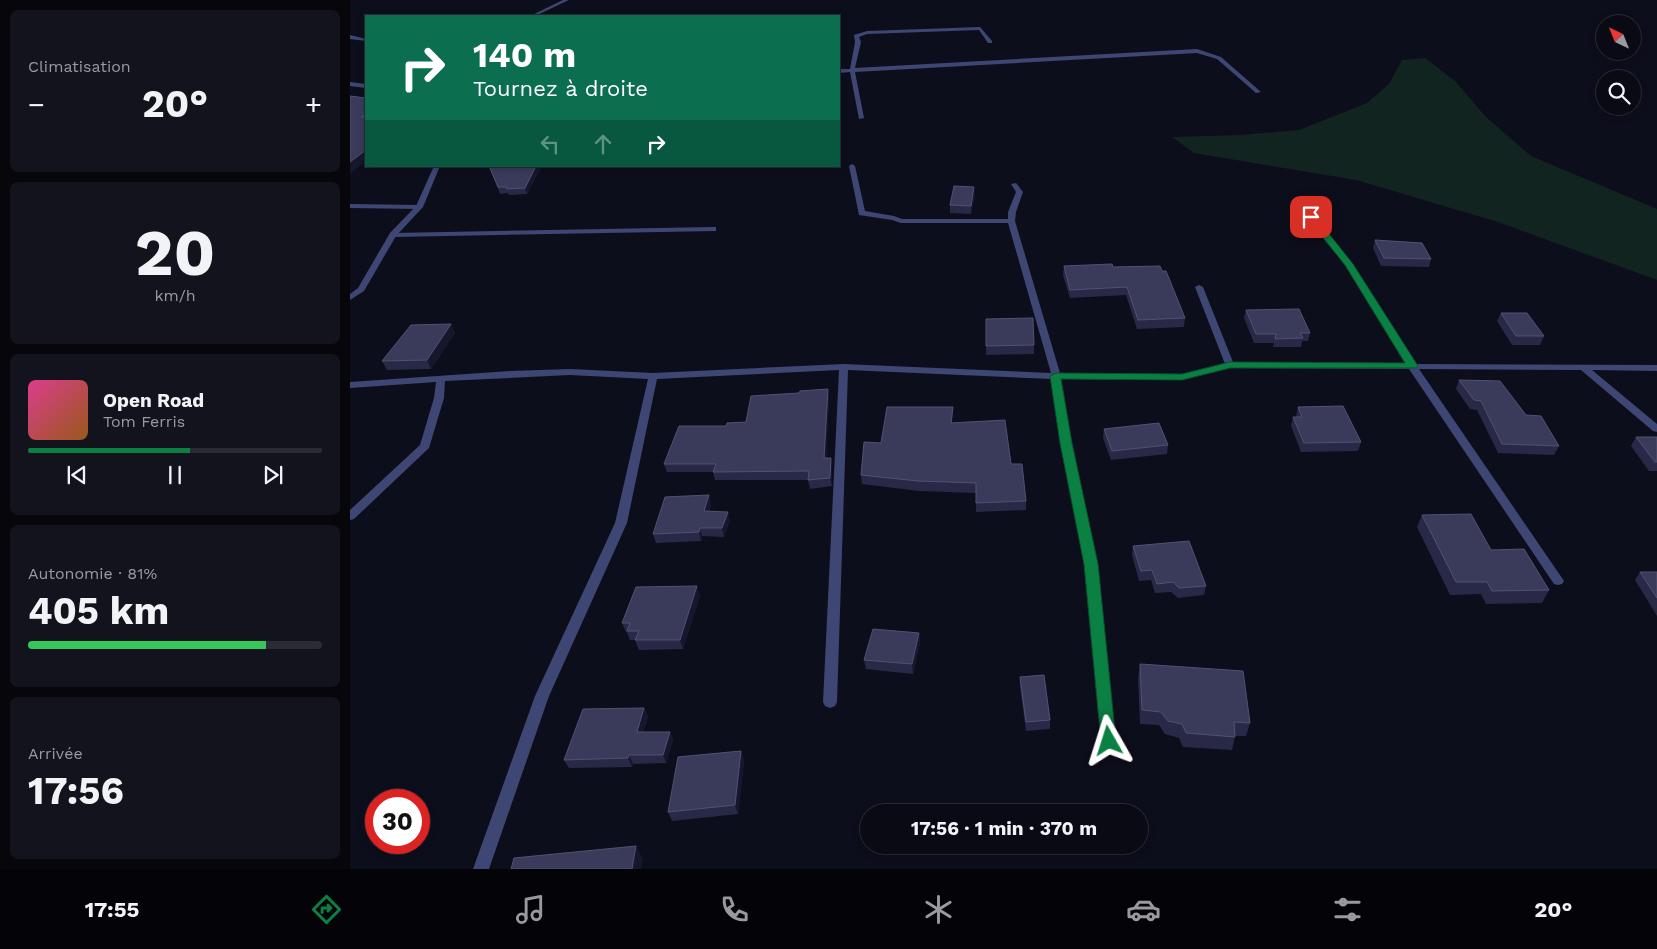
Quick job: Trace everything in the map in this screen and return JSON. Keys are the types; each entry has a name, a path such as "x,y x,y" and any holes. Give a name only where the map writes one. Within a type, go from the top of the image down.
{"street":[{"path":"534,15 567,0"},
{"path":"861,118 852,70 858,42 856,36 866,33 980,28 990,42"},
{"path":"350,37 365,40"},
{"path":"840,71 1197,51 1219,58 1258,92"},
{"path":"350,84 365,86"},
{"path":"852,166 862,213 894,218 901,221 1012,221"},
{"path":"350,298 361,289 392,235 419,207 437,167"},
{"path":"1014,184 1020,192 1012,212 1012,221 1056,376 1066,443 1091,564 1109,741"},
{"path":"1299,201 1348,264 1412,366 1558,580"},
{"path":"350,206 419,207"},
{"path":"392,235 713,230"},
{"path":"1199,287 1230,365"},
{"path":"350,385 510,374 570,372 653,376 844,367 1056,376 1182,377 1230,365 1657,368"},
{"path":"830,702 844,367"},
{"path":"1584,368 1657,430"},
{"path":"481,869 542,696 621,522 653,376"},
{"path":"350,516 425,446 439,398 442,379"}],"green space":[{"path":"1425,58 1456,82 1486,117 1531,156 1657,209 1657,280 1498,222 1356,180 1194,153 1172,137 1240,135 1299,130 1367,103 1389,84 1402,60"}],"building":[{"path":"350,96 365,98 365,115 361,117 365,116 365,151 350,162"},
{"path":"489,167 536,167 525,188 507,189 506,187 498,187"},
{"path":"954,186 974,187 971,206 950,205"},
{"path":"1375,240 1422,243 1431,259 1384,258"},
{"path":"1112,264 1113,267 1160,266 1162,271 1166,271 1185,318 1138,320 1127,287 1070,290 1064,266"},
{"path":"1299,309 1310,333 1300,333 1303,338 1275,339 1276,334 1256,334 1246,310"},
{"path":"1501,313 1527,313 1544,336 1516,336"},
{"path":"1033,318 1034,345 986,346 986,319"},
{"path":"451,324 427,360 382,361 411,325"},
{"path":"1459,380 1500,381 1526,415 1541,416 1559,446 1502,444 1481,401 1474,400"},
{"path":"828,389 824,458 831,458 830,478 808,480 809,471 713,472 716,464 664,464 679,426 726,426 727,423 746,422 751,396"},
{"path":"1343,406 1361,442 1304,443 1293,417 1302,417 1298,407"},
{"path":"887,407 953,407 951,423 1005,420 1011,464 1022,464 1026,501 976,503 976,483 918,481 861,475 864,442 881,443"},
{"path":"1159,423 1168,445 1112,451 1104,429"},
{"path":"1636,437 1657,437 1657,462 1655,462"},
{"path":"709,495 704,511 728,512 722,528 700,528 699,532 653,534 665,497"},
{"path":"1471,514 1491,550 1524,549 1549,590 1492,591 1487,582 1456,582 1422,515"},
{"path":"1189,541 1206,586 1179,588 1173,582 1157,584 1152,570 1141,571 1133,546"},
{"path":"1640,572 1657,572 1657,598"},
{"path":"697,586 680,640 635,640 639,631 627,631 630,623 622,623 636,587"},
{"path":"873,629 919,633 912,664 864,660"},
{"path":"1140,664 1243,671 1250,723 1234,722 1235,737 1186,733 1182,724 1168,721 1161,712 1142,710"},
{"path":"1044,675 1050,720 1026,722 1020,677"},
{"path":"644,708 637,732 670,732 663,755 629,755 628,758 564,760 583,709"},
{"path":"741,751 735,805 668,812 678,757"},
{"path":"636,846 632,869 511,869 514,858"}],"route":[{"path":"1109,741 1091,564 1066,443 1056,376 1182,377 1230,365 1412,366 1348,264 1311,217"}]}
